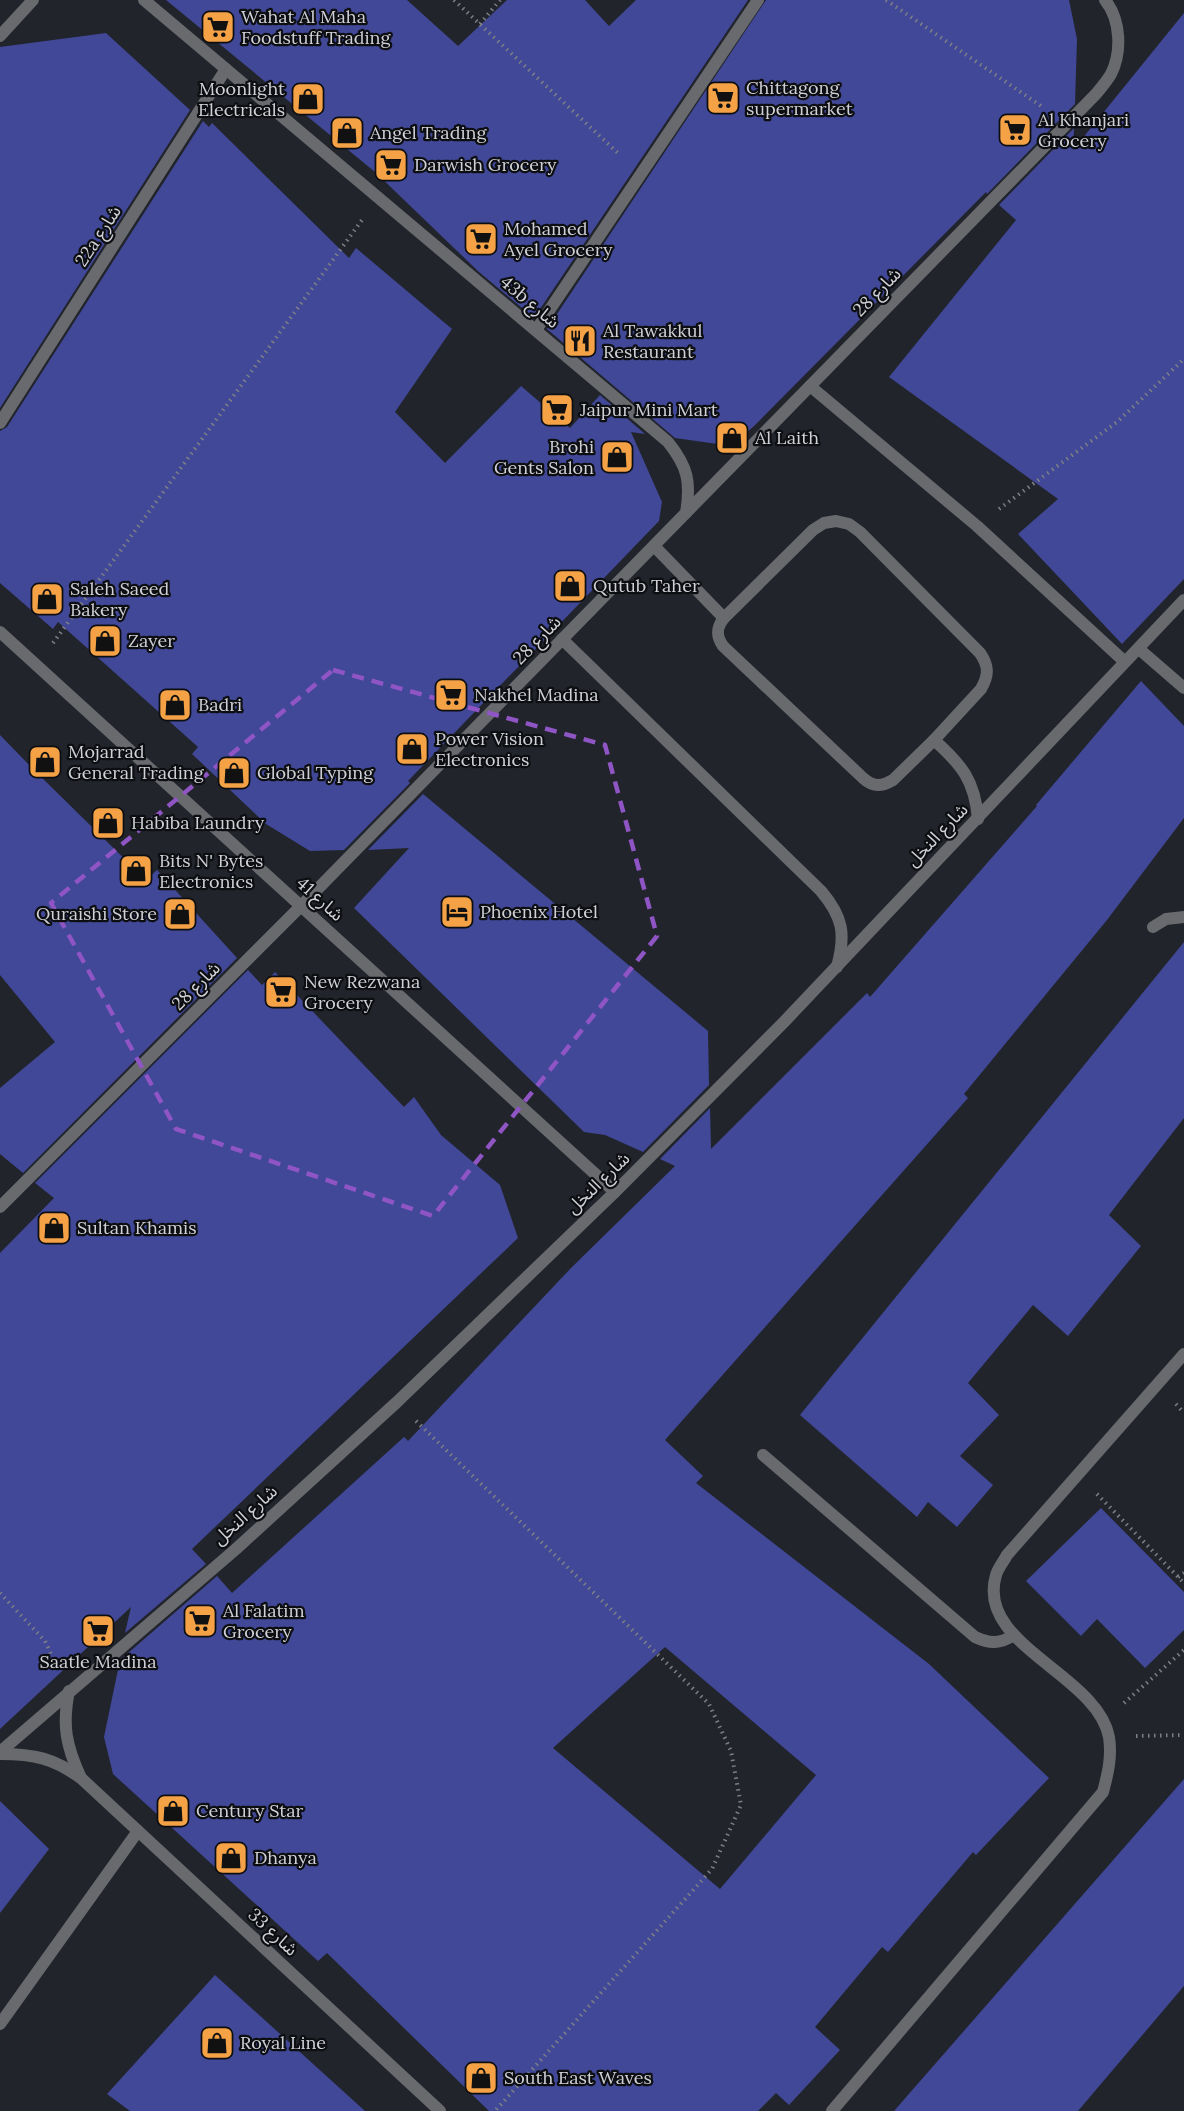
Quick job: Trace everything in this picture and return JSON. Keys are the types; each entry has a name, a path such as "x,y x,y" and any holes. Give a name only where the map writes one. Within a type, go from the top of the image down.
{"street":[{"path":"0,36 33,0"},
{"name":"43b شارع","path":"144,0 668,442 680,457 687,475 689,494 686,513"},
{"path":"536,330 758,0"},
{"name":"شارع 28","path":"0,1207 301,906 1096,94 1110,75 1118,52 1117,28 1110,6 1105,0"},
{"name":"22a شارع","path":"0,423 226,69"},
{"path":"810,386 977,526 1125,662"},
{"path":"836,521 849,524 868,540 980,653 986,661 988,670 986,680 934,740 893,780 878,786 869,784 723,646 717,632 724,618 813,530 824,523 836,521"},
{"path":"654,546 724,618"},
{"name":"شارع النخل","path":"0,1753 69,1691 236,1550 397,1402 615,1192 837,967 1184,600"},
{"name":"شارع 41","path":"0,632 615,1192"},
{"path":"562,639 834,907 842,926 843,947 837,967"},
{"path":"1138,648 1184,688"},
{"path":"934,740 959,764 970,780 976,799 978,819"},
{"path":"1153,927 1166,919 1184,918"},
{"path":"832,2111 1102,1792 1110,1764 1108,1736 1102,1722 1096,1710 1077,1689 1014,1635 1000,1618 994,1597 996,1575 1007,1555 1184,1354"},
{"path":"763,1455 975,1637 995,1643 1014,1635"},
{"name":"شارع 33","path":"69,1691 64,1712 66,1735 72,1758 82,1779"},
{"name":"شارع 33","path":"0,1753 43,1757 64,1765 82,1779 440,2111"},
{"path":"0,2024 138,1831"}],"path":[{"path":"454,0 641,174"},
{"path":"480,24 500,0"},
{"path":"886,0 1067,124"},
{"path":"37,665 379,198"},
{"path":"977,526 1117,422 1184,359"},
{"path":"397,1402 709,1704 731,1751 741,1805 712,1869 495,2111"},
{"path":"1077,1474 1184,1583"},
{"path":"1178,1577 1184,1573"},
{"path":"0,1593 45,1641 69,1691"},
{"path":"1102,1722 1184,1650"},
{"path":"1108,1736 1184,1735"}],"highlighted area":[{"path":"333,670 605,745 657,936 433,1216 176,1129 51,903"}],"building":[{"path":"166,0 407,0 458,46 507,0 585,0 609,26 636,0 748,0 534,318 479,272 375,172"},
{"path":"766,0 1069,0 1077,39 1075,104 732,446 675,438 547,329"},
{"path":"1184,13 1184,579 1122,644 1018,534 1058,499 889,377 1016,220 999,205 1074,128 1073,150"},
{"path":"106,33 190,110 0,408 0,47"},
{"path":"203,121 209,127 212,123 349,258 356,248 452,329 395,412 445,463 521,386 570,428 600,395 645,434 631,432 662,502 659,521 344,850 310,851 266,824 192,754 198,747 58,622 53,629 0,583 0,431 7,427"},
{"path":"1141,681 1184,726 1184,818 1107,920 964,1094 968,1098 665,1440 703,1476 696,1483 929,1664 1049,1778 976,1855 973,1852 888,1952 882,1947 815,2027 840,2050 789,2105 776,2093 758,2111 489,2111 327,1953 318,1961 113,1774 104,1737 120,1660 217,1576 232,1593 404,1437 408,1441 571,1268 675,1166 660,1159 710,1108 711,1149 867,993 870,997","holes":["665,1647 816,1775 720,1889 553,1748"]},
{"path":"0,735 146,880 157,870 237,958 23,1173 0,1154 0,1088 55,1042 0,975"},
{"path":"423,794 708,1031 709,1085 643,1152 605,1135 584,1132 354,908 409,848 368,850"},
{"path":"1184,942 1184,1118 1109,1215 1141,1246 1068,1336 1033,1305 968,1383 999,1415 960,1456 993,1485 957,1527 928,1502 917,1517 800,1415"},
{"path":"248,970 262,985 275,972 404,1107 414,1097 441,1135 500,1185 518,1238 192,1549 206,1564 125,1633 131,1607 0,1729 0,1253 54,1198 35,1183"},
{"path":"1101,1508 1184,1592 1184,1630 1145,1668 1097,1619 1081,1636 1026,1581"},
{"path":"1184,1779 1184,1986 1078,2111 894,2111"},
{"path":"0,1801 49,1849 0,1913"},
{"path":"215,1975 365,2111 130,2111 107,2094"}],"place":[{"name":"Wahat Al Maha Foodstuff Trading","path":"218,27"},
{"name":"Chittagong supermarket","path":"723,98"},
{"name":"Moonlight Electricals","path":"308,99"},
{"name":"Al Khanjari Grocery","path":"1015,130"},
{"name":"Angel Trading","path":"347,133"},
{"name":"Darwish Grocery","path":"391,165"},
{"name":"Mohamed Ayel Grocery","path":"481,239"},
{"name":"Al Tawakkul Restaurant","path":"580,341"},
{"name":"Jaipur Mini Mart","path":"557,410"},
{"name":"Al Laith","path":"732,438"},
{"name":"Brohi Gents Salon","path":"617,457"},
{"name":"Qutub Taher","path":"570,586"},
{"name":"Saleh Saeed Bakery","path":"47,599"},
{"name":"Zayer","path":"105,641"},
{"name":"Nakhel Madina","path":"451,695"},
{"name":"Badri","path":"175,705"},
{"name":"Power Vision Electronics","path":"412,749"},
{"name":"Mojarrad General Trading","path":"45,762"},
{"name":"Global Typing","path":"234,773"},
{"name":"Habiba Laundry","path":"108,823"},
{"name":"Bits N' Bytes Electronics","path":"136,871"},
{"name":"Phoenix Hotel","path":"457,912"},
{"name":"Quraishi Store","path":"180,914"},
{"name":"New Rezwana Grocery","path":"281,992"},
{"name":"Sultan Khamis","path":"54,1228"},
{"name":"Al Falatim Grocery","path":"200,1621"},
{"name":"Saatle Madina","path":"98,1631"},
{"name":"Century Star","path":"173,1811"},
{"name":"Dhanya","path":"231,1858"},
{"name":"Royal Line","path":"217,2043"},
{"name":"South East Waves","path":"481,2078"}]}
